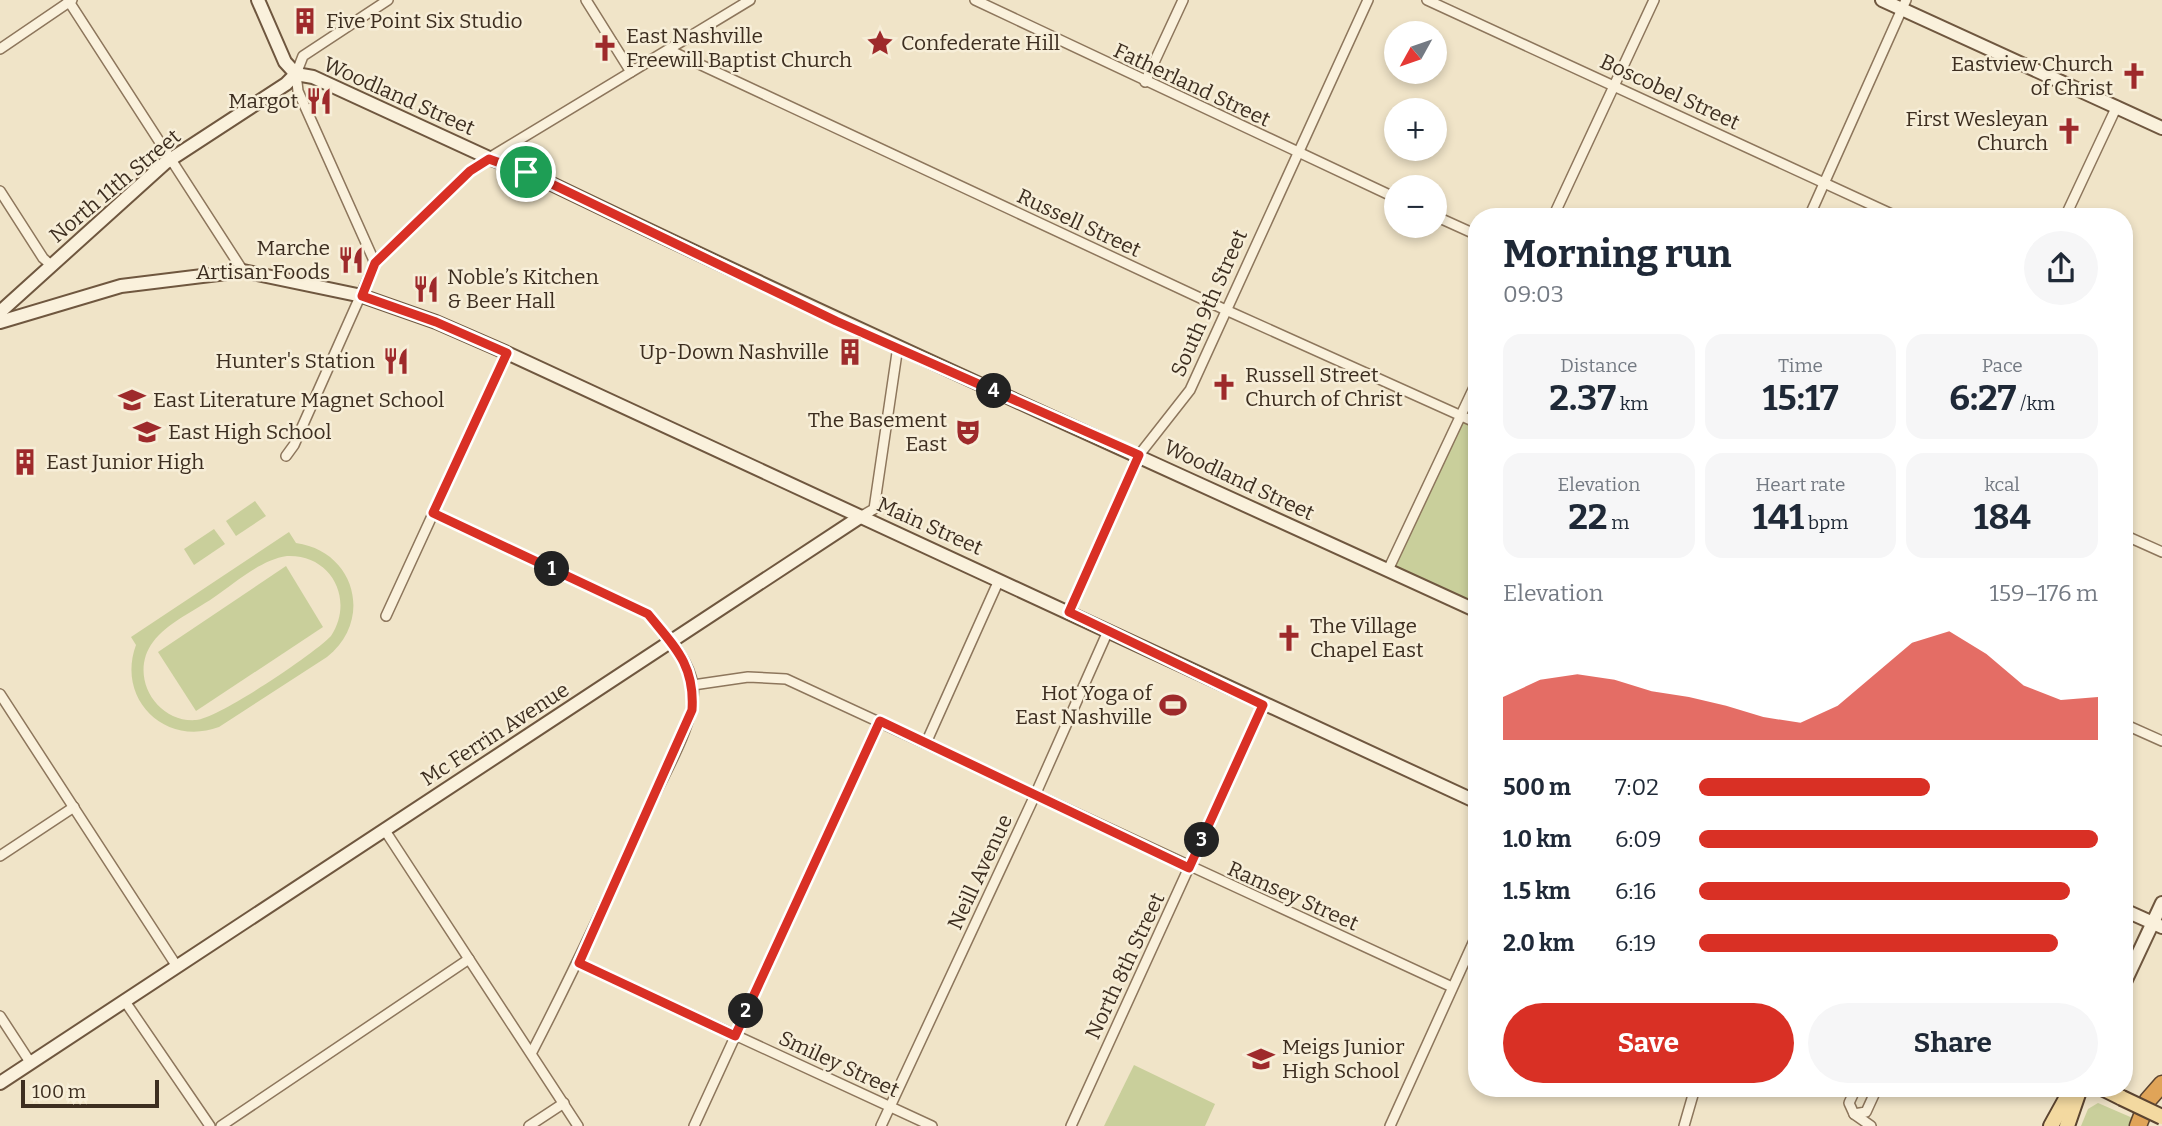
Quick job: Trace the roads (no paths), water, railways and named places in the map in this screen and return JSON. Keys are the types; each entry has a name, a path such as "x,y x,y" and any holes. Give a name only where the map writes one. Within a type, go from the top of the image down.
{"highway":[{"path":"2138,1126 2148,1100 2162,1084"}],"main road":[{"path":"2051,1126 2067,1097"},
{"path":"2067,1126 2079,1097"},
{"path":"2120,1097 2162,1117"}],"street":[{"name":"Woodland Street","path":"258,0 285,62 296,74 313,77 489,159 531,174 836,321 898,346 1139,455 1468,607"},
{"path":"375,263 298,91 296,74 303,56 388,0"},
{"path":"586,0 631,72"},
{"path":"286,456 375,263 470,171 750,0"},
{"name":"Fatherland Street","path":"975,0 1384,192"},
{"path":"1145,82 1183,0"},
{"name":"South 9th Street","path":"1069,612 1139,455 1190,390 1368,0"},
{"name":"Boscobel Street","path":"1427,0 1879,208"},
{"path":"1557,208 1654,0"},
{"path":"1882,0 1905,5 2162,128"},
{"path":"0,49 70,1 243,271"},
{"path":"1813,208 1905,5"},
{"name":"Russell Street","path":"669,50 1228,311 1468,419"},
{"name":"North 11th Street","path":"0,312 172,158 286,84 296,74"},
{"path":"2069,208 2117,106"},
{"path":"0,191 43,258 52,265"},
{"path":"1447,221 1468,231"},
{"name":"Main Street","path":"0,321 121,286 243,271 362,296 436,322 507,353 1468,798"},
{"name":"Mc Ferrin Avenue","path":"0,1083 874,509 898,346"},
{"path":"386,616 507,353"},
{"path":"1388,570 1468,402"},
{"path":"433,513 648,614 671,642 693,685 692,710 688,720 579,963 533,1052"},
{"path":"2133,539 2162,552"},
{"path":"926,743 999,580"},
{"name":"Neill Avenue","path":"881,1126 1108,631"},
{"name":"Ramsey Street","path":"693,685 738,678 786,679 1036,793 1189,868 1452,987"},
{"path":"0,694 176,965"},
{"name":"North 8th Street","path":"1071,1126 1263,705"},
{"path":"694,1126 880,721"},
{"path":"2133,728 2162,741"},
{"path":"0,856 74,807"},
{"path":"384,829 533,1052 578,1126"},
{"path":"2133,968 2157,925 2162,902"},
{"path":"2133,914 2157,925"},
{"path":"1392,1125 1468,953"},
{"path":"221,1126 469,959"},
{"name":"Smiley Street","path":"579,963 932,1126"},
{"path":"124,1000 210,1126"},
{"path":"0,1016 30,1062"},
{"path":"1684,1126 1692,1097"},
{"path":"1852,1097 1849,1103 1854,1114 1871,1126"},
{"path":"1854,1114 1866,1112 1873,1097"},
{"path":"529,1126 564,1103"}],"place":[{"name":"Five Point Six Studio","path":"305,21"},
{"name":"Confederate Hill","path":"880,43"},
{"name":"East Nashville Freewill Baptist Church","path":"605,48"},
{"name":"Eastview Church of Christ","path":"2134,76"},
{"name":"Margot","path":"319,101"},
{"name":"First Wesleyan Church","path":"2069,131"},
{"name":"Marche Artisan Foods","path":"351,260"},
{"name":"Noble’s Kitchen & Beer Hall","path":"426,289"},
{"name":"Up-Down Nashville","path":"850,352"},
{"name":"Hunter's Station","path":"396,361"},
{"name":"Russell Street Church of Christ","path":"1224,387"},
{"name":"East Literature Magnet School","path":"132,400"},
{"name":"East High School","path":"147,432"},
{"name":"The Basement East","path":"968,432"},
{"name":"East Junior High","path":"25,462"},
{"name":"The Village Chapel East","path":"1289,638"},
{"name":"Hot Yoga of East Nashville","path":"1173,705"},
{"name":"Meigs Junior High School","path":"1261,1059"}]}
